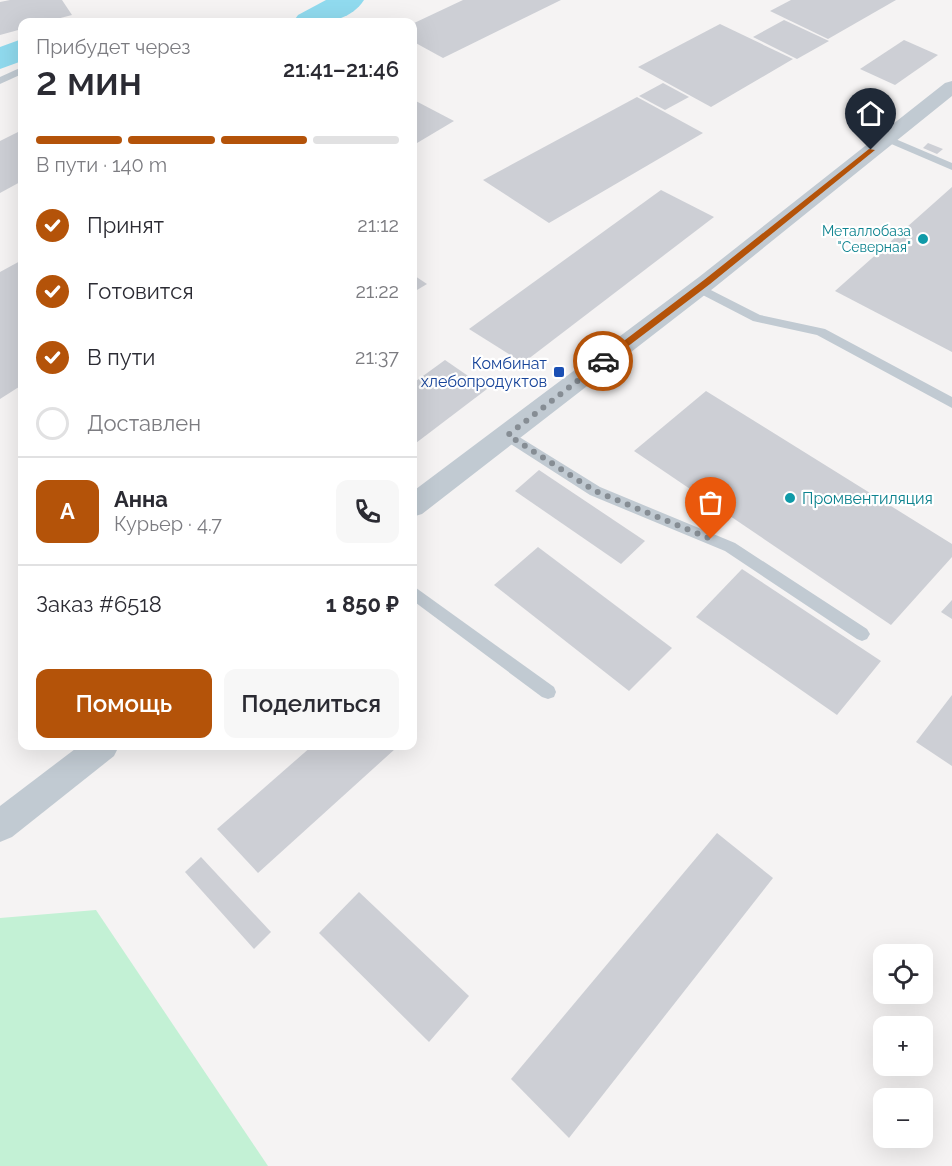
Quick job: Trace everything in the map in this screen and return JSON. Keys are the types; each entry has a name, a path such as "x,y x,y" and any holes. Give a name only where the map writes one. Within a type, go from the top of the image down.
{"street":[{"path":"417,503 699,288 886,138 951,90"},
{"path":"0,826 98,750"}],"lane":[{"path":"0,81 18,72"},
{"path":"886,138 952,167"},
{"path":"699,288 757,318 821,332 952,403"},
{"path":"508,435 595,491 730,547 862,634"},
{"path":"417,595 548,692"}],"green space":[{"path":"96,910 268,1166 0,1166 0,918"}],"building":[{"path":"62,0 72,15 60,18 18,18 18,30 0,35 0,2"},
{"path":"463,0 561,0 443,58 417,44 417,22"},
{"path":"791,0 896,0 828,39 770,11"},
{"path":"784,20 829,41 797,59 753,37"},
{"path":"720,24 793,59 711,107 638,67"},
{"path":"904,40 938,55 895,85 860,69"},
{"path":"663,83 689,97 665,110 639,96"},
{"path":"637,97 703,133 549,223 483,180"},
{"path":"417,102 454,121 417,143"},
{"path":"18,132 18,183 0,193 0,141"},
{"path":"928,143 943,149 937,154 923,148"},
{"name":"Металлобаза \"Северная\"","path":"952,187 952,352 835,291"},
{"path":"661,190 714,217 523,363 469,329"},
{"path":"18,262 18,388 0,399 0,272"},
{"path":"417,277 427,284 417,290"},
{"path":"445,360 487,389 417,442 417,380"},
{"name":"Промвентиляция","path":"706,391 952,544 952,557 891,625 634,451"},
{"path":"539,470 645,541 621,564 515,491"},
{"path":"538,547 672,648 629,691 494,585"},
{"path":"742,569 881,661 837,715 696,617"},
{"path":"952,600 952,619 941,612"},
{"path":"952,695 952,766 916,742"},
{"path":"307,750 394,750 258,873 217,829"},
{"path":"717,833 773,878 569,1138 511,1079"},
{"path":"201,857 271,932 254,949 185,872"},
{"path":"359,892 469,996 429,1042 319,933"}],"waterway":[{"path":"316,18 349,0"},
{"path":"0,59 18,51"}],"way so far":[{"path":"603,361 508,435 595,491 711,539"}],"place":[{"name":"Металлобаза \"Северная\"","path":"923,239"},
{"name":"Комбинат хлебопродуктов","path":"559,372"},
{"name":"Промвентиляция","path":"790,498"}],"route":[{"path":"603,361 707,282 871,150"}]}
